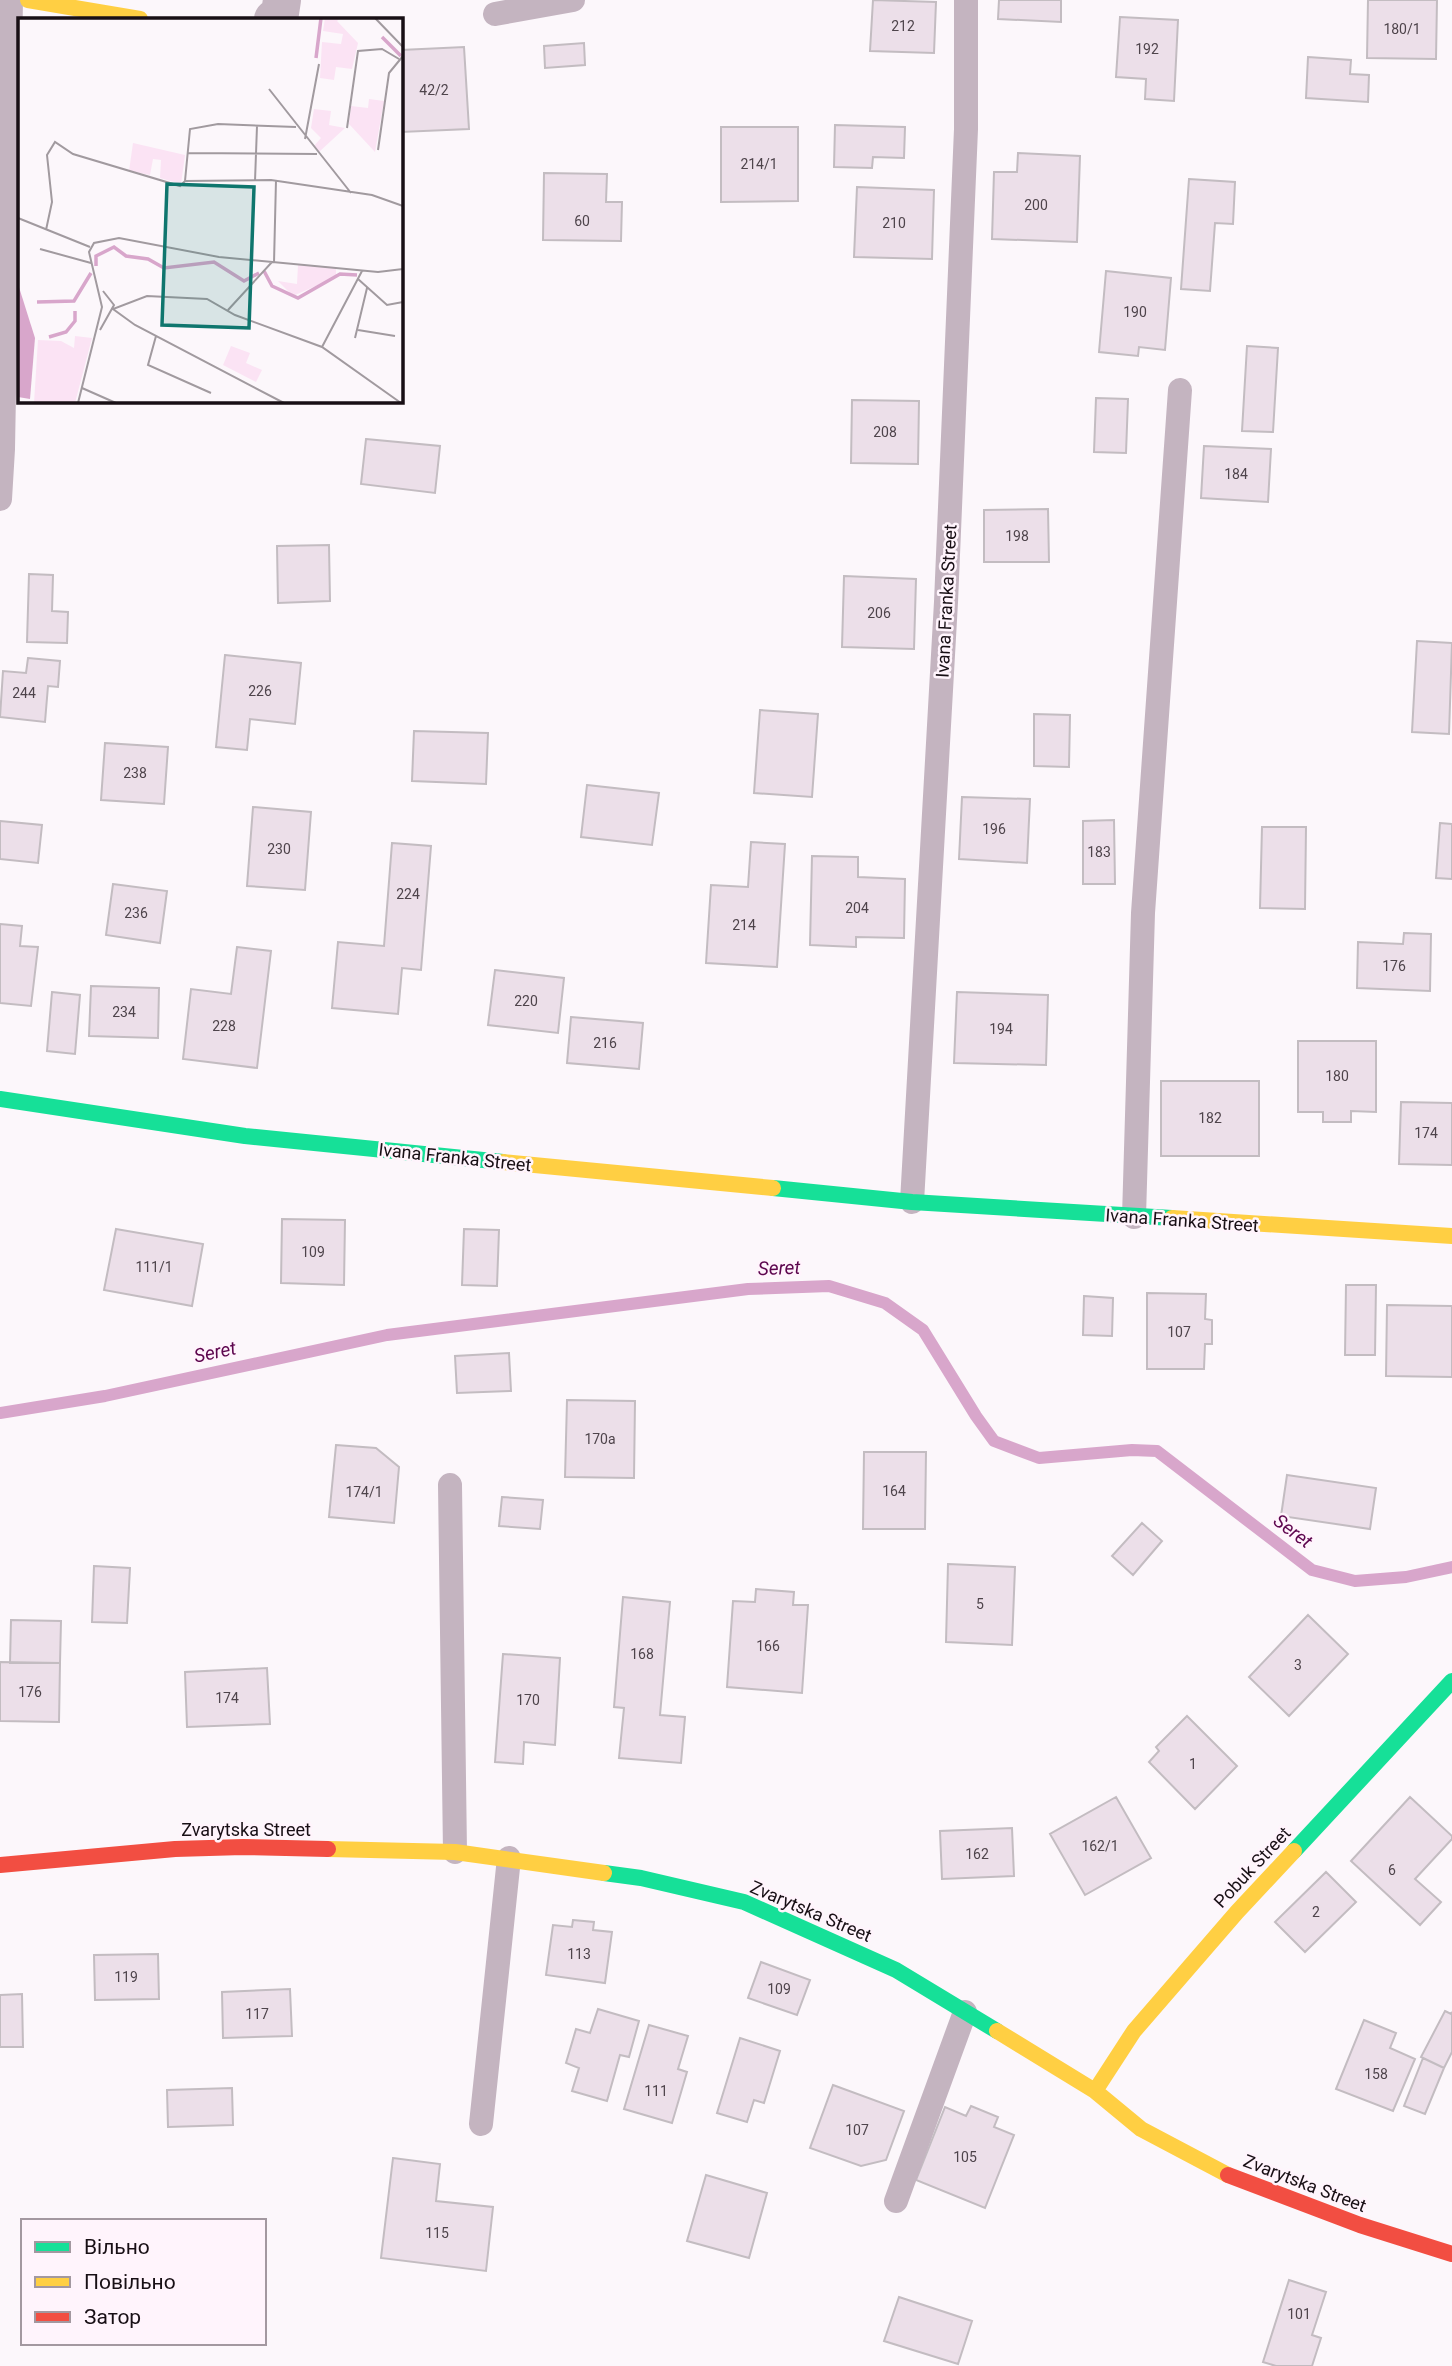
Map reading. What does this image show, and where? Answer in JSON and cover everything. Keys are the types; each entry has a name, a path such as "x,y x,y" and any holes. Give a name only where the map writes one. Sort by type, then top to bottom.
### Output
{"street":[{"path":"28,0 134,18"},
{"path":"274,18 280,13 282,0"},
{"name":"Ivana Franka Street","path":"0,1099 245,1136 912,1202 1452,1236"},
{"name":"Pobuk Street","path":"1095,2091 1134,2031 1237,1912 1452,1681"},
{"name":"Zvarytska Street","path":"0,1865 175,1849 294,1848 455,1852 641,1878 744,1902 896,1970 1095,2091 1141,2129 1218,2171 1360,2225 1452,2254"}],"lane":[{"path":"0,499 4,449 11,0"},
{"path":"495,14 573,0"},
{"name":"Ivana Franka Street","path":"912,1202 946,602 965,129 966,0"},
{"path":"1134,1217 1143,913 1180,390"},
{"path":"450,1485 455,1852"},
{"path":"481,2124 509,1858"},
{"path":"896,2200 965,2012"}],"building":[{"path":"873,0 936,2 934,53 870,51"},
{"path":"999,0 1061,0 1061,22 998,19"},
{"path":"1368,0 1437,0 1436,59 1367,58"},
{"path":"1120,17 1178,20 1174,101 1145,99 1146,79 1116,77"},
{"path":"584,43 585,65 545,68 544,46"},
{"path":"464,47 469,129 402,132 402,50"},
{"path":"1308,57 1351,60 1350,74 1369,75 1368,102 1306,98"},
{"path":"835,125 905,127 904,158 873,157 872,168 834,167"},
{"path":"721,127 798,127 798,201 721,202"},
{"path":"1018,153 1080,156 1077,242 992,239 994,172 1017,172"},
{"path":"544,173 607,174 606,202 622,202 621,241 543,240"},
{"path":"1189,179 1235,182 1233,224 1215,223 1210,291 1181,289"},
{"path":"857,187 934,190 932,259 854,257"},
{"path":"1106,271 1171,278 1165,350 1139,347 1138,356 1099,352"},
{"path":"1247,346 1278,348 1273,432 1242,431"},
{"path":"1096,398 1128,399 1126,453 1094,452"},
{"path":"852,400 919,401 918,464 851,463"},
{"path":"366,439 440,446 435,493 361,484"},
{"path":"1204,446 1271,449 1268,502 1201,498"},
{"path":"1048,509 1049,562 984,562 984,510"},
{"path":"329,545 330,601 278,603 277,546"},
{"path":"29,574 53,575 52,611 68,612 67,643 27,642"},
{"path":"844,576 916,579 914,649 842,647"},
{"path":"1417,641 1452,643 1449,734 1412,732"},
{"path":"225,655 301,663 295,724 250,719 247,750 216,747"},
{"path":"28,658 60,661 58,687 48,686 45,722 0,717 3,671 26,673"},
{"path":"760,710 818,714 812,797 754,793"},
{"path":"1034,714 1070,715 1069,767 1034,766"},
{"path":"414,731 488,733 486,784 412,781"},
{"path":"105,743 168,747 164,804 101,800"},
{"path":"587,785 659,793 652,845 581,837"},
{"path":"962,797 1030,799 1027,863 959,859"},
{"path":"253,807 311,812 305,890 247,886"},
{"path":"1114,820 1115,884 1083,884 1083,821"},
{"path":"0,821 42,825 38,863 0,859"},
{"path":"1440,823 1452,824 1452,879 1436,878"},
{"path":"1262,827 1306,827 1305,909 1260,908"},
{"path":"751,842 785,844 777,967 706,963 711,885 748,887"},
{"path":"392,843 431,846 421,970 402,968 398,1014 332,1008 338,942 384,946"},
{"path":"812,856 858,857 858,877 905,879 904,938 856,937 856,947 810,945"},
{"path":"113,884 167,891 160,943 106,935"},
{"path":"0,924 22,926 20,946 38,947 31,1006 0,1003"},
{"path":"1404,933 1431,934 1430,991 1357,988 1358,942 1403,944"},
{"path":"237,947 271,951 257,1068 183,1059 191,989 231,994"},
{"path":"495,970 564,978 558,1033 488,1025"},
{"path":"91,986 159,988 158,1038 89,1036"},
{"path":"52,992 80,995 75,1054 47,1051"},
{"path":"957,992 1048,995 1046,1065 954,1063"},
{"path":"571,1017 643,1023 639,1069 567,1063"},
{"path":"1298,1041 1376,1041 1376,1112 1351,1111 1351,1122 1323,1122 1323,1112 1298,1112"},
{"path":"1161,1081 1259,1081 1259,1156 1161,1156"},
{"path":"1401,1102 1452,1103 1452,1165 1399,1164"},
{"path":"282,1219 345,1220 344,1285 281,1283"},
{"path":"116,1229 203,1244 192,1306 104,1290"},
{"path":"464,1229 499,1230 497,1286 462,1285"},
{"path":"1346,1285 1376,1285 1375,1355 1345,1355"},
{"path":"1147,1293 1206,1294 1205,1319 1212,1320 1212,1344 1205,1344 1204,1369 1147,1369"},
{"path":"1084,1296 1113,1298 1112,1336 1083,1335"},
{"path":"1387,1305 1452,1306 1452,1377 1386,1376"},
{"path":"509,1353 511,1391 457,1393 455,1356"},
{"path":"567,1400 635,1401 634,1478 565,1477"},
{"path":"336,1445 376,1448 399,1467 394,1523 329,1517"},
{"path":"864,1452 926,1452 925,1529 863,1529"},
{"path":"1287,1475 1376,1488 1370,1529 1281,1516"},
{"path":"502,1497 543,1500 540,1529 499,1526"},
{"path":"1142,1523 1162,1541 1133,1575 1112,1556"},
{"path":"948,1564 1015,1567 1012,1645 946,1642"},
{"path":"94,1566 130,1568 127,1623 92,1622"},
{"path":"756,1589 794,1592 793,1605 808,1605 802,1693 727,1687 733,1601 755,1602"},
{"path":"623,1597 670,1602 660,1715 685,1717 681,1763 619,1758 624,1708 614,1707"},
{"path":"1308,1615 1348,1654 1289,1716 1249,1677"},
{"path":"11,1620 61,1621 60,1663 10,1663"},
{"path":"503,1654 560,1658 555,1745 524,1742 523,1764 495,1762"},
{"path":"0,1662 60,1663 59,1722 0,1721"},
{"path":"267,1668 270,1724 187,1727 185,1672"},
{"path":"1187,1716 1237,1766 1195,1809 1149,1762 1159,1751 1156,1747"},
{"path":"1116,1797 1151,1858 1085,1895 1050,1834"},
{"path":"1410,1797 1452,1836 1415,1879 1441,1902 1420,1925 1351,1861"},
{"path":"1012,1828 1014,1876 942,1879 940,1831"},
{"path":"1326,1872 1356,1902 1305,1952 1275,1922"},
{"path":"573,1920 594,1922 593,1930 612,1932 605,1983 546,1975 553,1925 572,1927"},
{"path":"158,1954 159,1999 95,2000 94,1955"},
{"path":"761,1962 810,1980 797,2015 748,1998"},
{"path":"290,1989 292,2036 223,2038 222,1992"},
{"path":"22,1994 23,2047 0,2047 0,1995"},
{"path":"598,2009 639,2021 629,2057 620,2055 607,2101 572,2091 579,2068 566,2063 576,2029 590,2033"},
{"path":"1445,2011 1451,2014 1452,2012 1452,2052 1444,2068 1421,2057"},
{"path":"1364,2020 1396,2033 1390,2048 1415,2059 1393,2111 1336,2089"},
{"path":"649,2025 688,2036 678,2069 687,2072 672,2123 624,2109"},
{"path":"740,2038 780,2051 764,2103 754,2100 747,2122 717,2113"},
{"path":"1423,2058 1444,2068 1425,2114 1404,2106"},
{"path":"833,2085 904,2111 886,2160 861,2166 810,2148"},
{"path":"232,2088 233,2125 168,2127 167,2090"},
{"path":"971,2106 998,2117 994,2127 1014,2135 985,2208 916,2180 945,2107 966,2116"},
{"path":"393,2158 440,2164 436,2201 493,2207 486,2271 381,2258"},
{"path":"706,2175 767,2193 749,2258 687,2241"},
{"path":"1289,2280 1326,2292 1312,2335 1321,2338 1312,2366 1276,2366 1263,2362"},
{"path":"899,2297 972,2321 958,2364 884,2341"}],"waterway":[{"name":"Seret","path":"0,1413 105,1396 387,1335 748,1289 829,1286 885,1303 923,1330 994,1441 1039,1458 1132,1450 1157,1451 1312,1570 1355,1581 1406,1577 1452,1567"}],"traffic: fast":[{"path":"0,1099 245,1136 503,1162"},
{"path":"773,1188 912,1202 1172,1218"},
{"path":"1294,1851 1452,1681"},
{"path":"604,1873 641,1878 744,1902 896,1970 997,2031"}],"traffic: slow":[{"path":"28,0 134,18"},
{"path":"503,1162 773,1188"},
{"path":"1172,1218 1452,1236"},
{"path":"328,1849 455,1852 604,1873"},
{"path":"1095,2091 1134,2031 1294,1851"},
{"path":"997,2031 1095,2091 1141,2129 1228,2175"}],"traffic: jam":[{"path":"0,1865 175,1849 328,1849"},
{"path":"1228,2175 1360,2225 1452,2254"}]}
